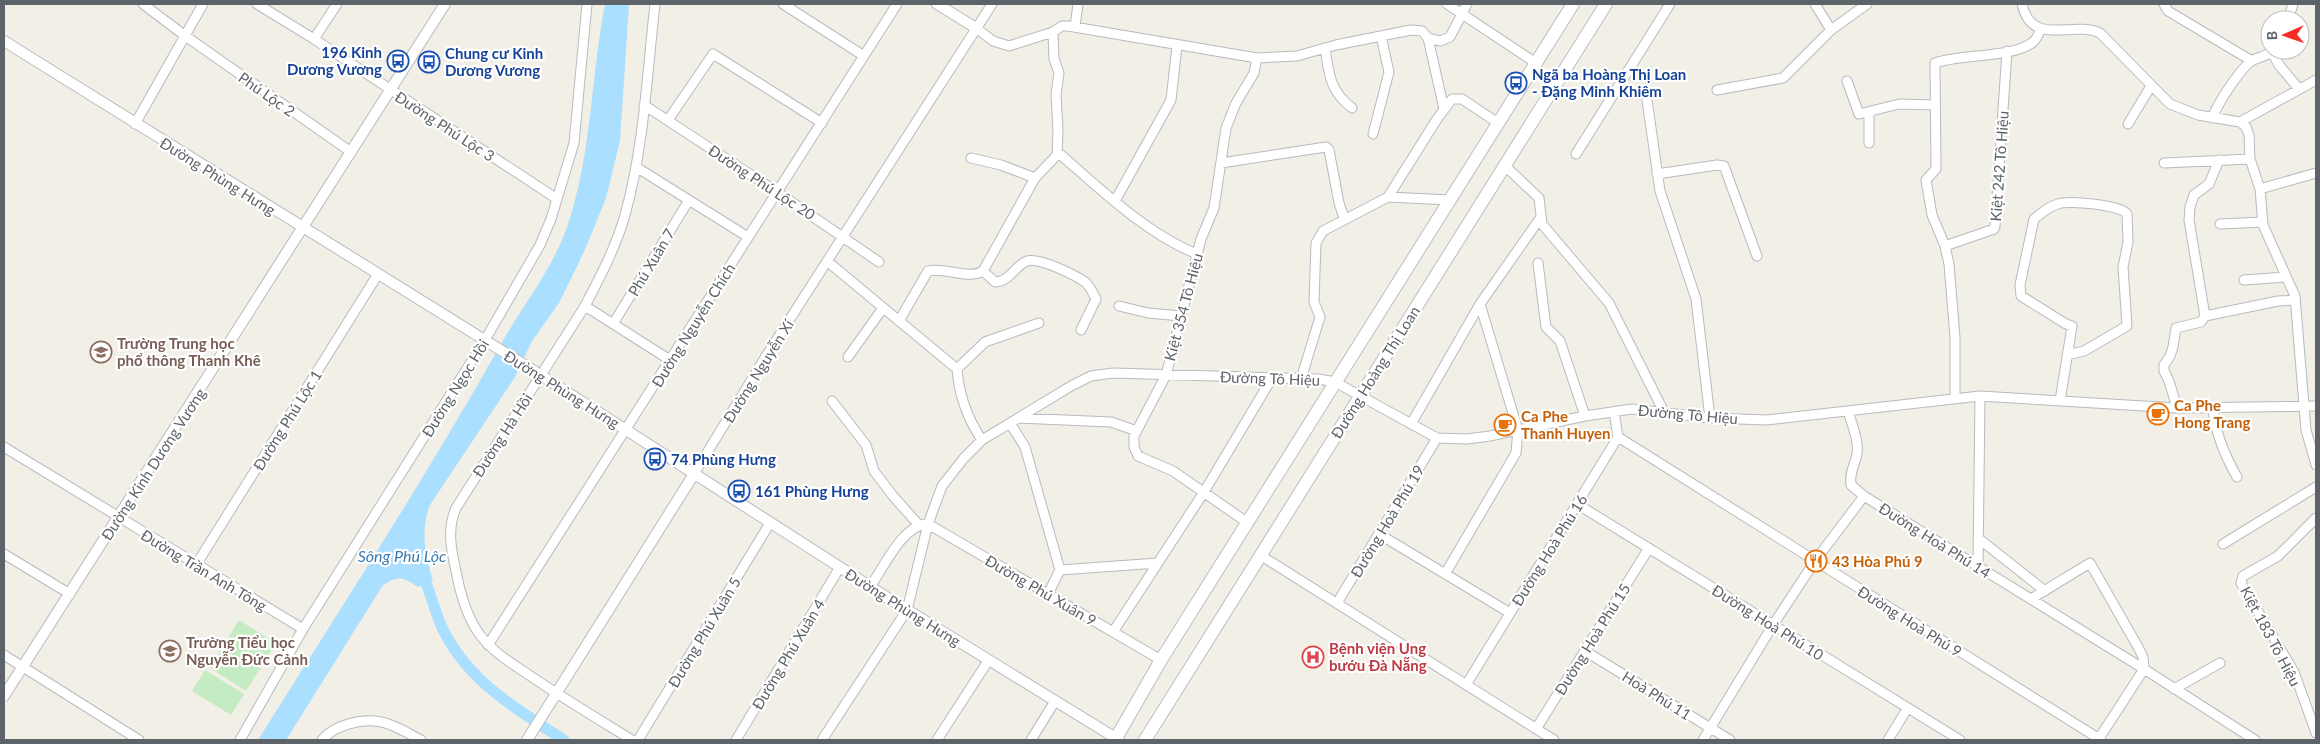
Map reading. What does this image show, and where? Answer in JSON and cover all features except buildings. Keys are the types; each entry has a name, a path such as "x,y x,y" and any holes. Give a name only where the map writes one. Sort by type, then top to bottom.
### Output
{"main road":[{"name":"Đường Hoàng Thị Loan","path":"1116,740 1161,660 1573,4"},
{"name":"Đường Hoàng Thị Loan","path":"1145,740 1606,4"}],"street":[{"name":"Phú Lộc 2","path":"143,4 351,152"},
{"path":"135,124 203,4"},
{"name":"Đường Phú Lộc 3","path":"257,4 314,39 557,199"},
{"path":"314,39 337,4"},
{"name":"Đường Kinh Dương Vương","path":"4,696 445,4"},
{"name":"Đường Ngọc Hồi","path":"240,740 303,629 485,340 540,245 557,199 574,143 587,4"},
{"name":"Đường Hà Hồi","path":"632,740 555,693 488,645 473,625 462,598 451,547 452,516 585,306 600,276 624,217 636,167 655,4"},
{"path":"783,4 864,56"},
{"name":"Đường Nguyễn Chích","path":"488,645 897,4"},
{"path":"937,4 993,41 1009,46 1053,32 1062,26 1257,58 1297,56 1325,48 1418,30 1437,42 1450,37 1467,4"},
{"name":"Đường Nguyễn Xí","path":"529,737 827,261 992,4"},
{"path":"1075,27 1078,4"},
{"path":"1447,4 1536,63"},
{"path":"1576,154 1670,4"},
{"path":"1815,4 1831,30"},
{"path":"1717,90 1782,78 1831,30 1867,4"},
{"path":"2022,4 2028,20 2040,29 2088,30 2100,33 2150,86 2163,98 2179,108 2198,116 2240,122 2246,127 2249,135 2250,159 2260,189 2263,222 2295,300 2303,407 2306,430 2316,465"},
{"path":"2164,4 2168,11 2252,61"},
{"path":"1955,398 1955,338 1949,264 1945,246 1932,216 1926,180 1936,170 1934,64 1936,62 2007,51 2032,43 2040,29"},
{"path":"899,321 928,271 938,270 976,274 983,271 1035,178 1057,155 1056,94 1059,73 1054,56 1053,32"},
{"path":"1373,134 1389,72 1381,36"},
{"path":"1428,38 1444,108"},
{"name":"Đường Phùng Hưng","path":"4,41 541,375 870,587 1116,740"},
{"path":"1115,201 1171,100 1177,46"},
{"path":"1325,48 1329,76 1335,93 1352,108"},
{"name":"Kiệt 242 Tô Hiệu","path":"1945,246 1994,229 1995,226 2007,51"},
{"path":"668,120 713,54 822,123"},
{"name":"Kiệt 354 Tô Hiệu","path":"1137,432 1166,375 1201,239 1214,208 1220,163 1231,114 1254,72 1257,58"},
{"path":"2213,118 2217,106 2252,61 2260,58"},
{"path":"2276,60 2299,89"},
{"path":"2240,122 2316,80"},
{"path":"1847,81 1859,114 1899,104 1934,105"},
{"path":"2128,124 2150,86"},
{"path":"1388,197 1444,108 1452,99 1462,99 1498,123"},
{"path":"1647,100 1657,174 1666,212 1696,299 1710,418"},
{"name":"Đường Phú Lộc 20","path":"644,105 843,236 879,262"},
{"path":"1869,113 1869,143"},
{"path":"1220,163 1326,147 1329,150 1339,203 1344,218"},
{"path":"1057,155 1061,155 1115,201 1170,241 1197,254"},
{"path":"971,158 1001,165 1035,178"},
{"path":"2164,163 2250,159"},
{"path":"2177,408 2164,371 2164,365 2170,356 2176,328 2201,322 2205,316 2189,220 2190,207 2194,195 2209,184 2219,160"},
{"path":"1504,165 1539,198 1542,224 1609,303 1664,412"},
{"path":"1657,174 1716,165 1724,166 1757,256"},
{"path":"636,167 748,237"},
{"path":"2260,189 2316,173"},
{"path":"1301,379 1320,317 1314,302 1316,244 1323,231 1344,218 1388,197 1450,200"},
{"name":"Phú Xuân 7","path":"613,324 689,200"},
{"path":"2060,401 2067,355 2072,326 2021,296 2020,293 2034,218 2060,202 2084,203 2122,209 2127,214 2128,242 2123,274 2128,326 2084,351 2067,355"},
{"path":"1410,424 1480,304 1541,216"},
{"path":"2220,224 2263,222"},
{"path":"983,271 995,282 1002,282 1022,264 1036,260 1063,270 1087,283 1096,298 1081,330"},
{"path":"827,261 957,369 958,390 969,421 982,440"},
{"path":"1538,263 1546,327 1560,341 1585,416"},
{"name":"Đường Phú Lộc 1","path":"196,565 378,274"},
{"path":"2244,280 2286,277"},
{"path":"2205,316 2278,301 2295,300"},
{"path":"1445,574 1516,453 1518,430 1480,304"},
{"path":"585,306 670,360"},
{"path":"1119,306 1148,313 1181,316"},
{"path":"848,357 883,308"},
{"path":"957,369 985,342 1039,323"},
{"name":"Đường Tô Hiệu","path":"822,740 907,610 928,524 942,486 964,458 982,440 1071,386 1091,376 1113,373 1301,379 1336,382 1436,438 1467,439 1585,416 1632,409 1710,418 1766,420 1980,396 2177,408 2316,406"},
{"path":"1113,632 1204,492 1272,378"},
{"path":"1978,566 1980,396"},
{"path":"832,401 866,445 874,471 892,496 918,524"},
{"path":"2213,408 2225,454 2237,477"},
{"path":"1848,411 1857,443 1856,460 1851,468 1851,485 1864,496"},
{"path":"1614,412 1618,437"},
{"path":"1048,594 1060,570 1025,447 1014,420 1112,422 1137,432 1134,447 1138,456 1174,471 1248,523"},
{"name":"Đường Hoà Phú 16","path":"1466,685 1618,437"},
{"name":"Đường Hoà Phú 9","path":"1618,437 2099,740"},
{"name":"Đường Hoà Phú 19","path":"1337,603 1436,438"},
{"name":"Đường Trần Anh Tông","path":"4,447 303,629"},
{"path":"2223,544 2316,487"},
{"name":"Đường Hoà Phú 14","path":"1703,740 1773,625 1815,561 1864,496 2144,669 2254,740"},
{"name":"Đường Hoà Phú 10","path":"1577,504 1960,740"},
{"name":"Kiệt 183 Tô Hiệu","path":"2316,518 2278,556 2242,576 2241,583 2294,672 2316,733"},
{"name":"Đường Phú Xuân 5","path":"638,740 770,523"},
{"path":"870,587 905,534 918,524 928,524"},
{"name":"Đường Phú Xuân 9","path":"928,524 1161,660"},
{"path":"1379,534 1510,614"},
{"path":"1978,538 2045,591"},
{"name":"Đường Hoà Phú 15","path":"1536,729 1649,548"},
{"path":"4,554 70,594"},
{"path":"1260,555 1554,740"},
{"path":"1060,570 1158,563"},
{"path":"2031,599 2090,563 2138,646 2144,669 2099,740"},
{"name":"Đường Phú Xuân 4","path":"736,740 840,567"},
{"name":"Hoà Phú 11","path":"1585,651 1730,740"},
{"path":"4,655 139,740"},
{"path":"937,740 988,661"},
{"path":"2174,689 2220,663"},
{"path":"1030,740 1055,701"},
{"path":"1888,740 1907,709"},
{"path":"322,740 341,727 362,721 382,722 421,740"}],"green space":[{"path":"239,620 276,643 246,691 210,668"},
{"path":"205,670 244,694 231,715 192,691"}],"water":[{"name":"Sông Phú Lộc","path":"605,4 629,4 620,141 606,198 584,252 559,303 532,341 515,377 430,505 424,533 433,580 418,587 401,578 383,585 286,740 258,740 412,494 556,253 563,238 577,194 587,140"}],"waterway":[{"path":"426,583 440,623 450,643 463,661 493,691 528,717 564,740"}],"place":[{"name":"196 Kinh Dương Vương","path":"398,61"},
{"name":"Chung cư Kinh Dương Vương","path":"429,62"},
{"name":"Ngã ba Hoàng Thị Loan - Đặng Minh Khiêm","path":"1516,83"},
{"name":"Trường Trung học phổ thông Thanh Khê","path":"101,352"},
{"name":"Ca Phe Hong Trang","path":"2158,414"},
{"name":"Ca Phe Thanh Huyen","path":"1505,425"},
{"name":"74 Phùng Hưng","path":"655,459"},
{"name":"161 Phùng Hưng","path":"739,491"},
{"name":"43 Hòa Phú 9","path":"1816,561"},
{"name":"Trường Tiểu học Nguyễn Đức Cảnh","path":"170,651"},
{"name":"Bệnh viện Ung bướu Đà Nẵng","path":"1313,657"}]}
